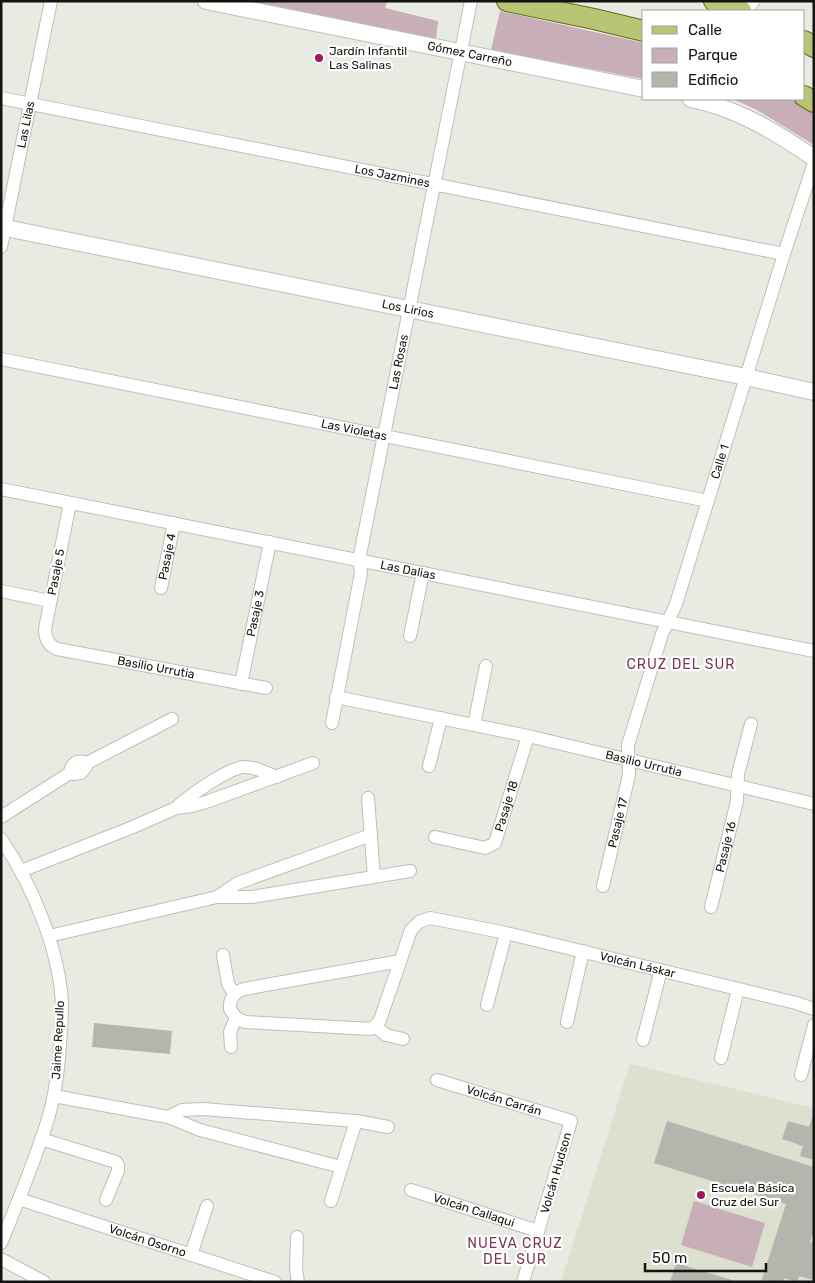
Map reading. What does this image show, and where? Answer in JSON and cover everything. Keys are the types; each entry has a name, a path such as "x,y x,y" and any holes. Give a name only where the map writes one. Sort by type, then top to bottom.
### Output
{"main road":[{"path":"507,1 642,31"},
{"path":"714,1 738,10"}],"street":[{"name":"Las Lilas","path":"1,247 3,228 51,1"},
{"name":"Gómez Carreño","path":"206,1 642,89"},
{"name":"Las Rosas","path":"332,722 361,573 359,560 471,1"},
{"name":"Los Jazmines","path":"1,98 784,254"},
{"path":"695,100 716,105 752,119 814,158"},
{"name":"Calle 1","path":"628,758 628,745 662,634 676,604 814,163"},
{"name":"Los Lirios","path":"3,228 814,392"},
{"name":"Las Violetas","path":"1,359 708,501"},
{"name":"Las Dalias","path":"1,488 814,651"},
{"name":"Pasaje 5","path":"48,641 45,629 70,502"},
{"name":"Pasaje 4","path":"161,588 174,523"},
{"name":"Pasaje 3","path":"241,684 270,542"},
{"path":"410,636 423,573"},
{"path":"1,591 50,601"},
{"name":"Basilio Urrutia","path":"48,641 57,649 266,688"},
{"path":"474,725 486,666"},
{"name":"Basilio Urrutia","path":"336,697 628,758 814,804"},
{"path":"430,766 440,718"},
{"path":"1,817 70,773 70,769 75,762 84,761 87,763 172,719"},
{"name":"Pasaje 16","path":"711,907 737,801 738,774 751,724"},
{"name":"Pasaje 18","path":"435,837 485,848 495,843 528,736"},
{"name":"Pasaje 17","path":"603,886 629,775 628,758"},
{"path":"21,871 176,808 201,804 313,763"},
{"path":"176,808 195,791 238,768 250,767 277,777"},
{"path":"368,798 374,877"},
{"path":"217,897 238,883 371,835"},
{"name":"Jaime Repullo","path":"1,839 21,871 49,936 58,971 62,1005 54,1096 41,1140 1,1243"},
{"path":"49,936 217,897 252,897 410,871"},
{"name":"Volcán Láskar","path":"376,1026 382,1017 411,930 419,922 430,918 583,951 814,1009"},
{"path":"487,1005 506,933"},
{"path":"567,1022 583,951"},
{"path":"223,955 228,984 234,994"},
{"path":"400,961 244,989 234,994 229,1006 231,1013 236,1018 245,1022 357,1029 376,1026 386,1035 403,1039"},
{"path":"643,1040 661,970"},
{"path":"721,1058 738,989"},
{"path":"231,1047 230,1032 236,1018"},
{"path":"801,1075 814,1025"},
{"name":"Volcán Carrán","path":"437,1080 571,1121"},
{"path":"54,1096 168,1117 200,1130 341,1167"},
{"path":"168,1117 182,1110 192,1108 356,1121 388,1127"},
{"path":"331,1201 356,1121"},
{"name":"Volcán Hudson","path":"523,1282 571,1121"},
{"path":"41,1140 116,1162 118,1171 106,1200"},
{"name":"Volcán Callaqui","path":"411,1190 538,1230"},
{"name":"Volcán Osorno","path":"19,1200 275,1282"},
{"path":"191,1256 207,1206"},
{"path":"297,1236 296,1269 298,1282"},
{"path":"1,1260 44,1282"}],"shaded area":[{"name":"Escuela Básica Cruz del Sur","path":"630,1064 814,1108 814,1282 561,1282"}],"green space":[{"path":"248,1 387,1 385,8 438,21 436,39"},
{"path":"500,11 642,43 642,79 491,50"},
{"path":"735,100 792,100 814,113 814,145 757,110"},
{"path":"694,1201 765,1223 752,1267 681,1245"}],"building":[{"path":"94,1023 172,1031 170,1054 92,1047"},
{"path":"812,1118 814,1119 814,1160 800,1156 803,1146 782,1139 788,1121 809,1127"},
{"path":"667,1121 814,1167 814,1230 810,1242 814,1244 813,1280 799,1276 797,1282 784,1278 783,1282 761,1282 786,1204 654,1163"},
{"path":"676,1263 735,1281 735,1282 670,1282"}],"place":[{"name":"Jardín Infantil Las Salinas","path":"319,58"},
{"name":"Escuela Básica Cruz del Sur","path":"701,1195"}],"district":[{"name":"CRUZ DEL SUR","path":"681,664"},
{"name":"NUEVA CRUZ DEL SUR","path":"515,1252"}]}
